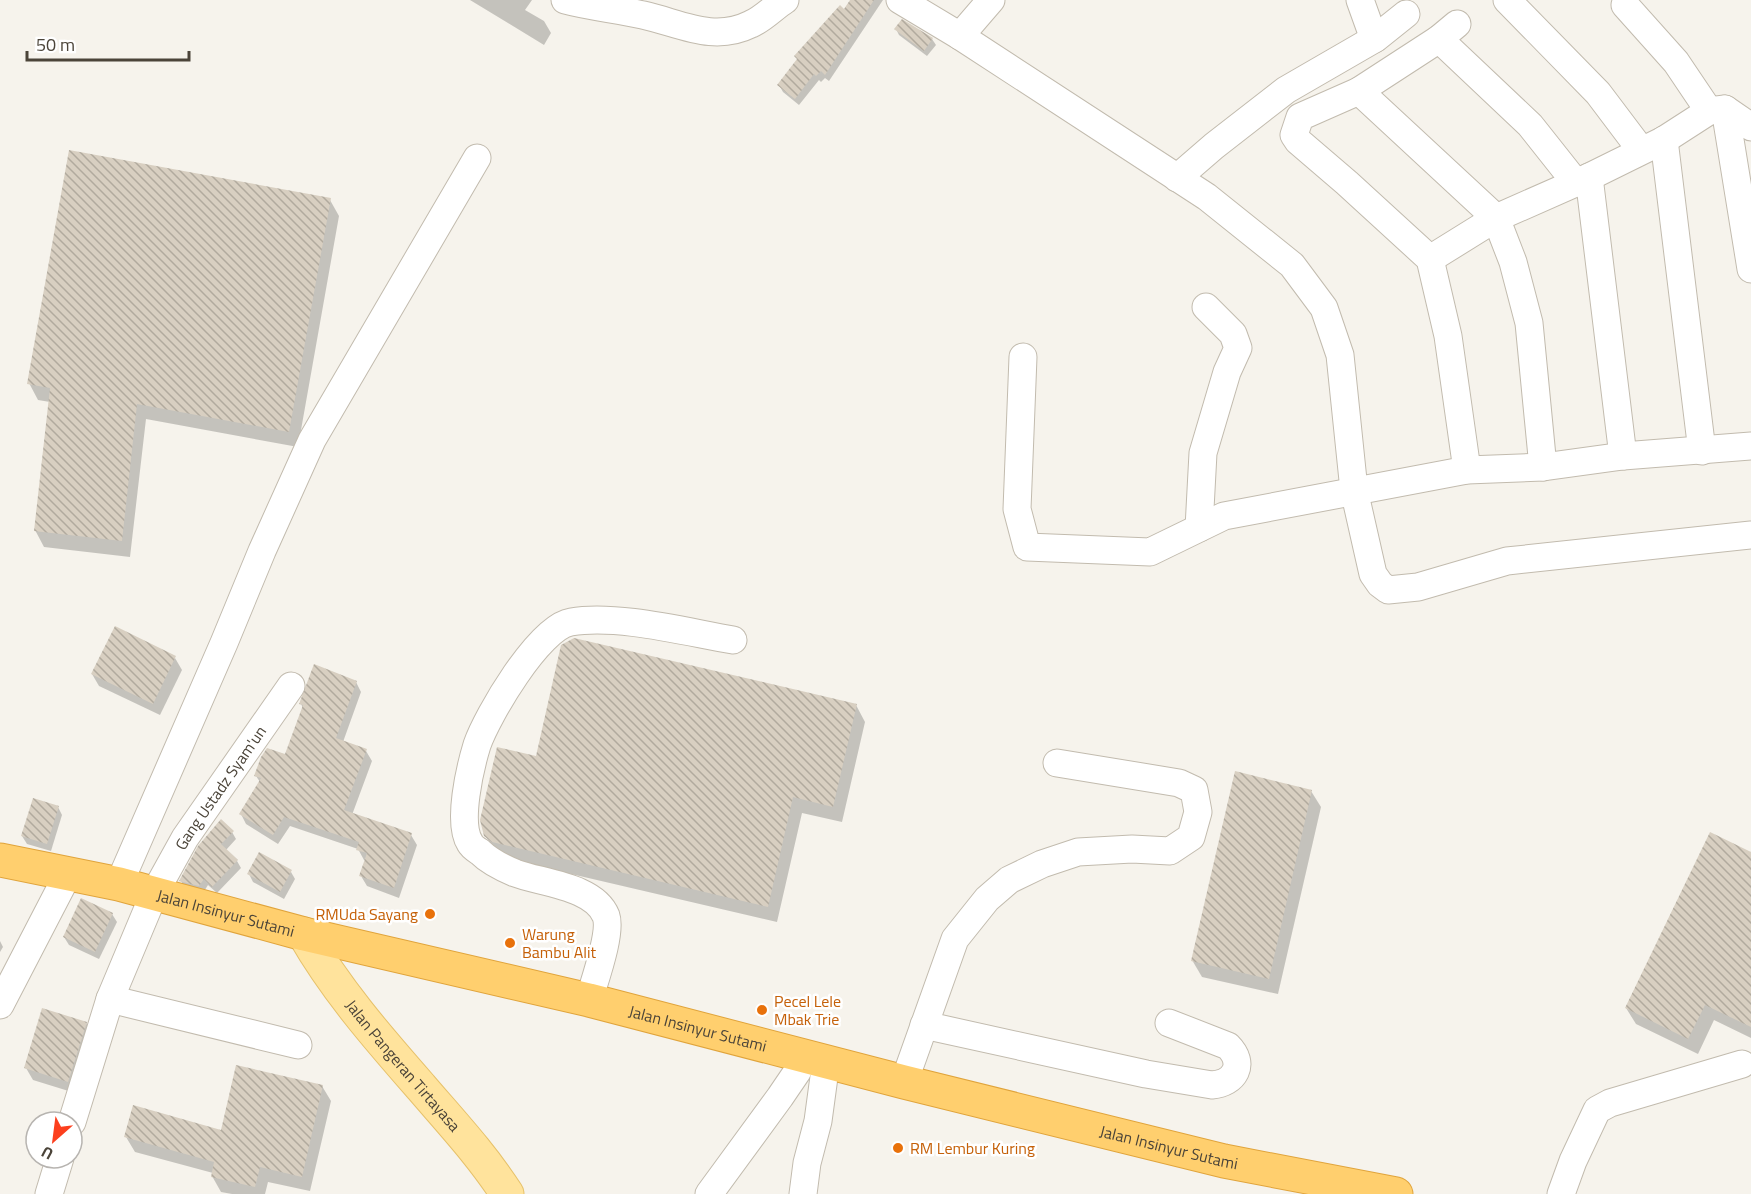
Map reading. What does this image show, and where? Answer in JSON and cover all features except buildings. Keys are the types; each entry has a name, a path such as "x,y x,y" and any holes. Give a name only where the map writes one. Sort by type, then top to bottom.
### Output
{"highway":[{"name":"Jalan Insinyur Sutami","path":"0,860 118,884 304,934 588,1000 904,1082 1224,1161 1396,1194"}],"main road":[{"name":"Jalan Pangeran Tirtayasa","path":"304,934 342,994 456,1126 507,1194"}],"street":[{"path":"565,0 586,6 643,15 705,33 727,32 752,24 785,0"},
{"path":"900,0 960,36 1207,197 1292,265 1324,308 1340,355 1354,490 1373,574 1388,590 1418,587 1507,561 1751,535"},
{"path":"960,36 990,0"},
{"path":"1360,0 1374,39"},
{"path":"1507,0 1652,145 1702,452"},
{"path":"1625,5 1717,110 1751,127"},
{"path":"1177,178 1286,90 1374,39 1406,14"},
{"path":"1467,470 1448,336 1430,260 1294,135 1300,117 1359,90 1448,31 1530,125 1583,180 1623,456"},
{"path":"1359,90 1496,218 1513,262 1529,324 1543,467"},
{"path":"1430,260 1496,218 1583,180 1717,110"},
{"path":"1717,110 1751,269"},
{"path":"118,884 312,440 477,158"},
{"path":"1199,528 1203,453 1227,372 1238,348 1233,334 1206,307"},
{"path":"1023,357 1017,509 1027,547 1150,552 1224,516 1467,470 1543,467 1623,456 1702,452 1751,446"},
{"path":"588,1000 606,939 607,917 597,902 575,890 514,873 486,858 470,843 464,823 466,791 477,745 520,666 548,636 568,622 612,620 733,640"},
{"name":"Gang Ustadz Syam'un","path":"76,1110 110,999 153,894 185,838 291,686"},
{"path":"904,1082 955,939 987,899 1009,880 1042,864 1078,852 1132,849 1170,851 1191,837 1198,812 1194,790 1179,783 1057,763"},
{"path":"0,1005 68,874"},
{"path":"110,999 298,1046"},
{"path":"924,1025 1146,1074 1212,1085 1223,1084 1231,1079 1236,1071 1237,1062 1235,1053 1228,1046 1169,1023"},
{"path":"709,1194 797,1072 815,1059"},
{"path":"804,1194 807,1163 818,1121 815,1059"},
{"path":"1561,1194 1573,1161 1597,1110 1610,1103 1742,1064"},
{"path":"49,1194 56,1170"}],"place":[{"name":"RMUda Sayang","path":"430,914"},
{"name":"Warung Bambu Alit","path":"510,943"},
{"name":"Pecel Lele Mbak Trie","path":"762,1010"},
{"name":"RM Lembur Kuring","path":"898,1148"}]}
